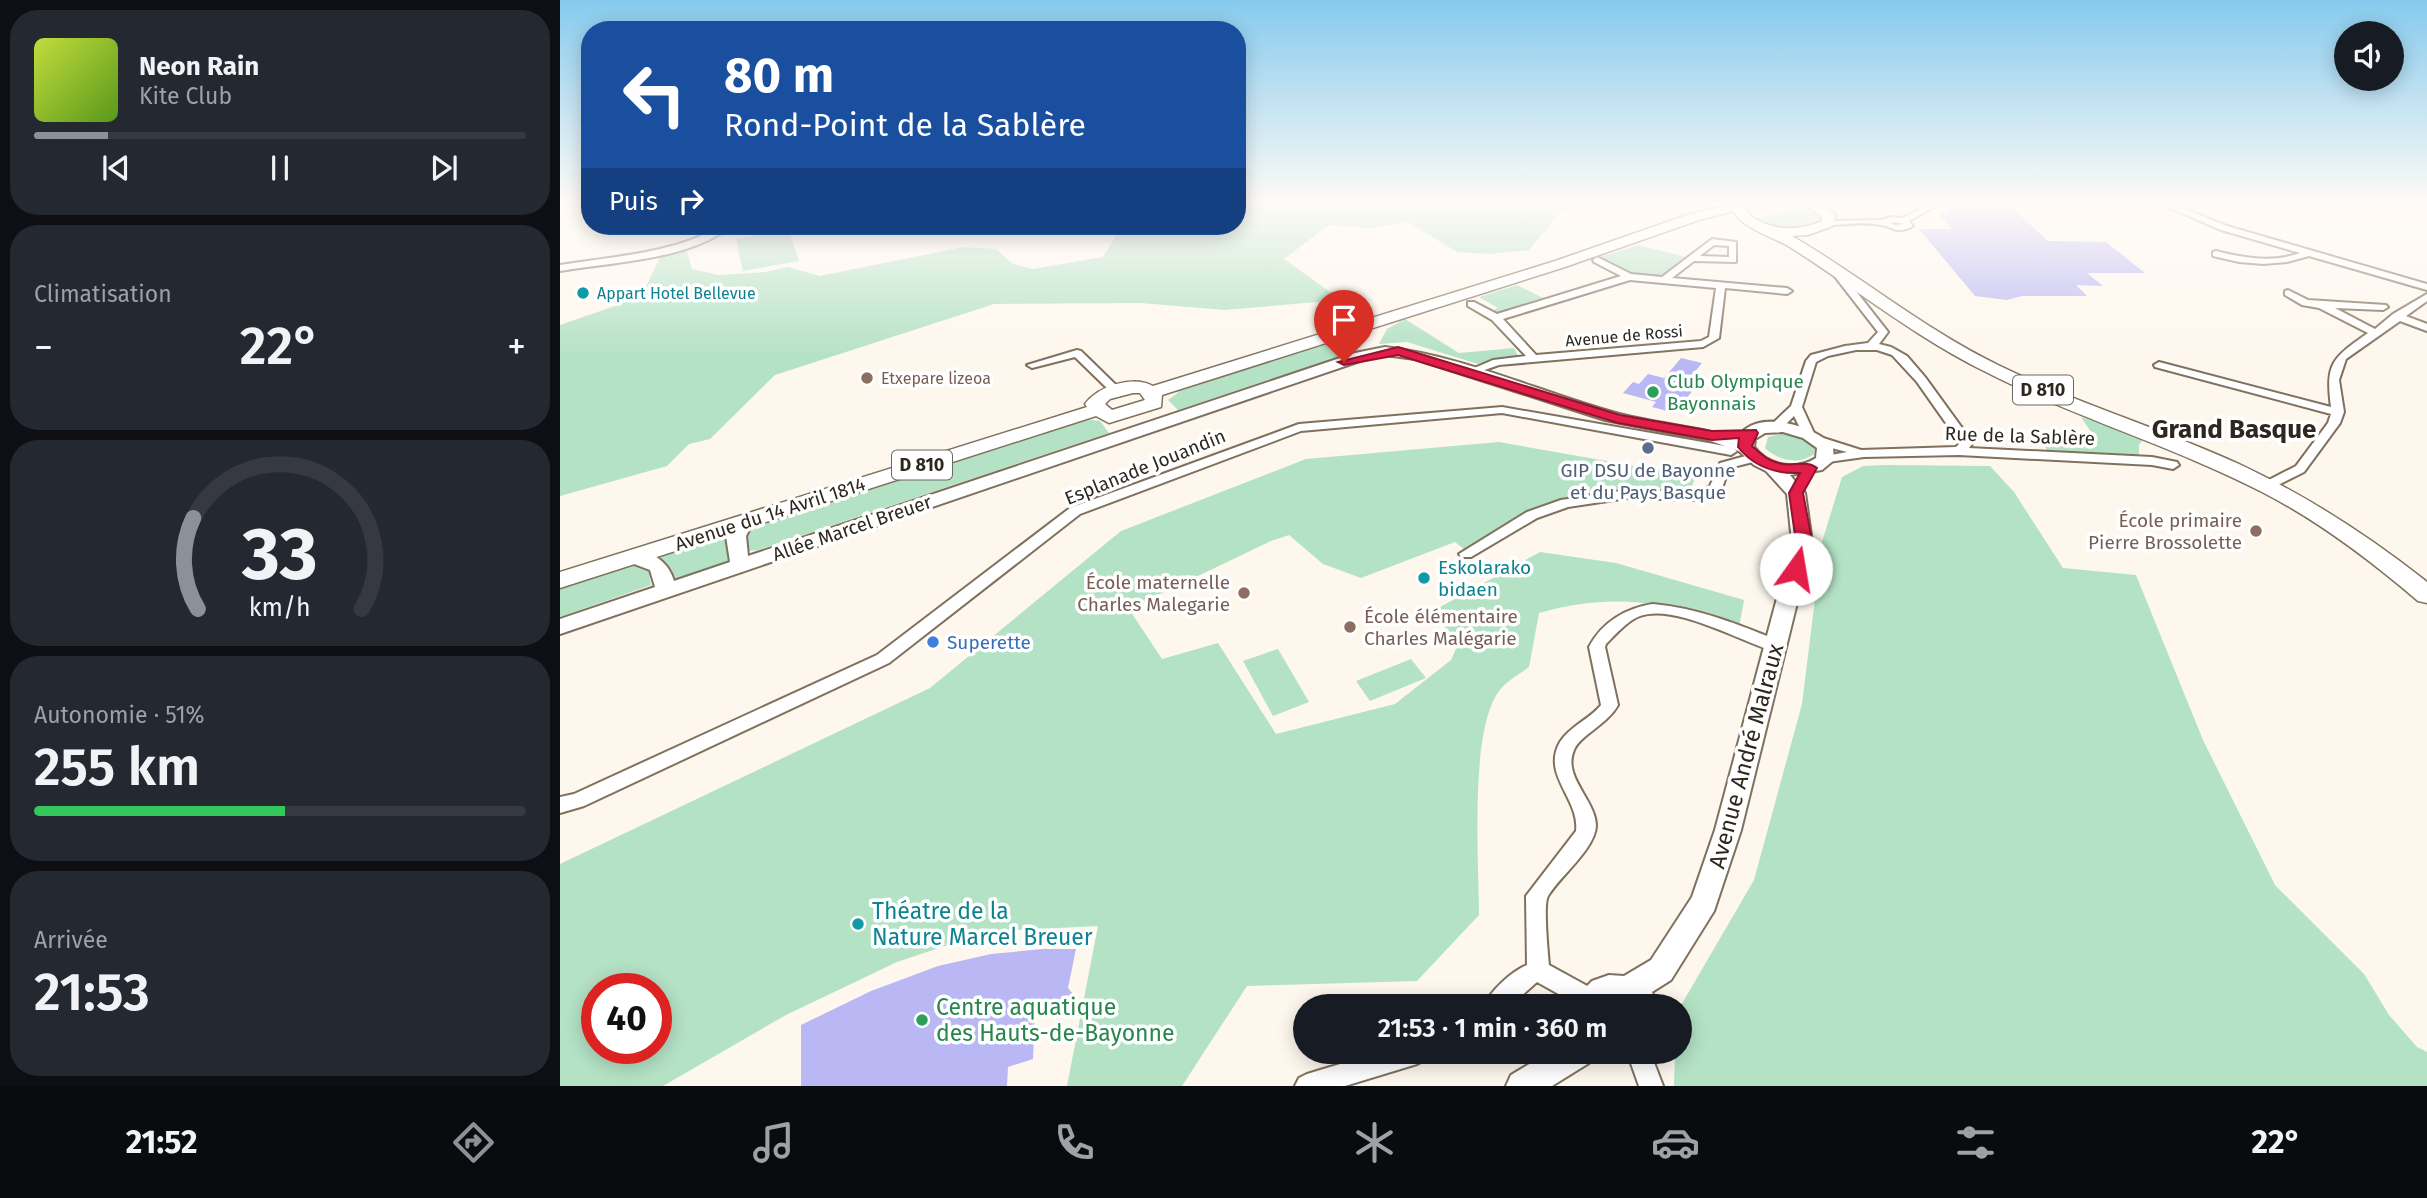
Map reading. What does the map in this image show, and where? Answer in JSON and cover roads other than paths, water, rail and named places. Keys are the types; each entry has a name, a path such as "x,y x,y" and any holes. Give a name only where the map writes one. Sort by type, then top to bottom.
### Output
{"main road":[{"name":"Avenue du 14 Avril 1814","path":"560,580 1152,398 1585,256"},
{"name":"D 810","path":"1815,256 1901,318 1957,351 2269,486 2346,532 2427,595"},
{"path":"1822,256 1827,263"},
{"name":"Avenue du 14 Avril 1814","path":"1104,413 1094,401 1116,391 1132,387 1145,388 1152,398"}],"street":[{"path":"560,268 629,256"},
{"path":"2221,256 2232,259 2292,261 2303,256"},
{"path":"2317,256 2427,288"},
{"path":"1664,280 1693,258"},
{"path":"1597,260 1629,277"},
{"path":"1827,263 1883,332 1871,347"},
{"path":"1496,318 1629,277 1787,291"},
{"name":"Avenue de Rossi","path":"1470,372 1497,362 1686,347 1714,338 1721,285"},
{"path":"2288,293 2305,303 2383,307"},
{"path":"2269,486 2300,469 2334,423 2338,412 2333,380 2341,357 2372,332 2427,297"},
{"path":"1471,304 1496,318 1535,359"},
{"path":"2320,305 2372,332"},
{"path":"2397,316 2427,328"},
{"path":"1466,554 1532,515 1566,503 1628,494 1703,495 1716,488 1724,466 1745,447 1776,427 1796,407 1811,361 1815,357 1871,347 1887,349 1902,357 1964,439 1966,444 1959,451"},
{"name":"Allée Marcel Breuer","path":"560,627 1360,356 1385,351 1412,354 1618,419 1712,436 1745,447 1772,467"},
{"path":"1032,365 1077,353 1116,391"},
{"path":"2159,365 2338,412"},
{"path":"1152,398 1175,419"},
{"path":"1772,467 1796,493 1827,454 1796,407"},
{"name":"Esplanade Jouandin","path":"560,805 577,801 883,659 1075,511 1300,428 1502,410 1745,447"},
{"path":"1104,413 1123,436"},
{"path":"1776,427 1814,437"},
{"name":"Rue de la Sablère","path":"1814,437 1864,453"},
{"name":"Rue de la Sablère","path":"1817,464 1864,453 1959,451 2152,461 2173,466"},
{"path":"1772,467 1817,464"},
{"name":"Avenue André Malraux","path":"1644,994 1674,953 1712,883 1802,542 1796,493"},
{"path":"740,566 736,536 744,522"},
{"path":"633,557 654,560 659,565 666,591"},
{"path":"1538,971 1536,896 1585,834 1588,825 1586,814 1565,775 1562,760 1565,748 1573,738 1610,705 1597,647 1600,640 1640,611 1657,609 1714,624 1776,646"},
{"path":"1538,971 1575,994"},
{"path":"1507,994 1526,976 1538,971"},
{"path":"1307,1086 1378,1064"},
{"path":"1522,1086 1558,1064"},
{"path":"1643,1064 1651,1086"}],"place":[{"name":"Appart Hotel Bellevue","path":"583,293"},
{"name":"Etxepare lizeoa","path":"867,378"},
{"name":"Club Olympique Bayonnais","path":"1653,392"},
{"name":"GIP DSU de Bayonne et du Pays Basque","path":"1648,448"},
{"name":"École primaire Pierre Brossolette","path":"2256,531"},
{"name":"Eskolarako bidaen","path":"1424,578"},
{"name":"École maternelle Charles Malegarie","path":"1244,593"},
{"name":"École élémentaire Charles Malégarie","path":"1350,627"},
{"name":"Superette","path":"933,642"},
{"name":"Théatre de la Nature Marcel Breuer","path":"858,924"},
{"name":"Centre aquatique des Hauts-de-Bayonne","path":"922,1020"}],"district":[{"name":"Grand Basque","path":"2234,429"}]}
